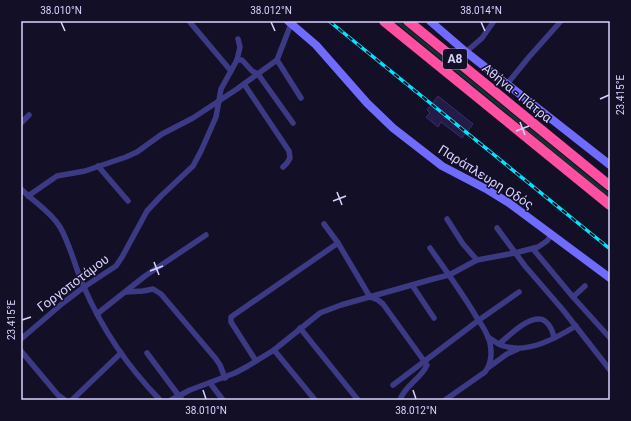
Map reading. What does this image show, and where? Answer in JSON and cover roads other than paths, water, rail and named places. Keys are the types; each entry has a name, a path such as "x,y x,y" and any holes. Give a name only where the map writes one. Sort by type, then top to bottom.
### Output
{"highway":[{"name":"Α8","path":"384,21 591,190 607,207"},
{"name":"Αθήνα - Πάτρα","path":"408,21 608,183"}],"main road":[{"path":"430,21 466,52 610,165"},
{"name":"Παράπλευρη Οδός","path":"290,22 316,45 367,103 393,128 442,166 504,200 610,278"}],"street":[{"path":"189,21 231,71"},
{"path":"466,52 482,38 494,21"},
{"path":"507,84 561,21"},
{"path":"28,196 57,176 98,166 137,152 162,134 193,118 219,101 277,60 290,22"},
{"path":"238,39 240,47 237,60 242,60 252,71 258,74 292,123"},
{"name":"Γοργοποτάμου","path":"21,338 63,303 118,262 147,211 193,166 216,117 221,89 237,60"},
{"path":"277,60 301,98"},
{"path":"244,84 289,151 290,158 287,163 282,166"},
{"path":"21,123 29,115"},
{"path":"98,166 128,201"},
{"path":"21,189 50,215 60,227 73,256 84,287 97,314 136,374 160,400"},
{"path":"447,219 463,244 477,260"},
{"path":"324,224 338,243 370,297 383,304 427,365 426,368 410,384 400,400"},
{"path":"497,228 610,370"},
{"path":"171,400 180,398 210,383 225,378 256,361 274,350 314,316 330,308 449,275 477,260 533,249 544,244 552,234"},
{"path":"97,314 152,270 206,235"},
{"path":"256,361 231,322 231,317 338,243"},
{"path":"430,248 479,320 488,336 491,358 489,367"},
{"path":"533,249 610,338"},
{"path":"412,285 434,318"},
{"path":"573,297 585,286"},
{"path":"126,292 153,289 161,294 216,359 225,378"},
{"path":"393,385 479,320 519,292"},
{"path":"499,344 520,327 538,319 542,319 552,327 554,338"},
{"path":"444,400 485,372 489,367 507,354 522,348 540,344 576,326"},
{"path":"300,328 358,400"},
{"path":"488,336 499,344 510,348 522,348"},
{"path":"274,350 316,400"},
{"path":"21,352 58,395 65,400"},
{"path":"72,400 121,353"},
{"path":"147,353 180,398"},
{"path":"210,383 223,400"}],"railway":[{"path":"329,21 610,249"}]}
